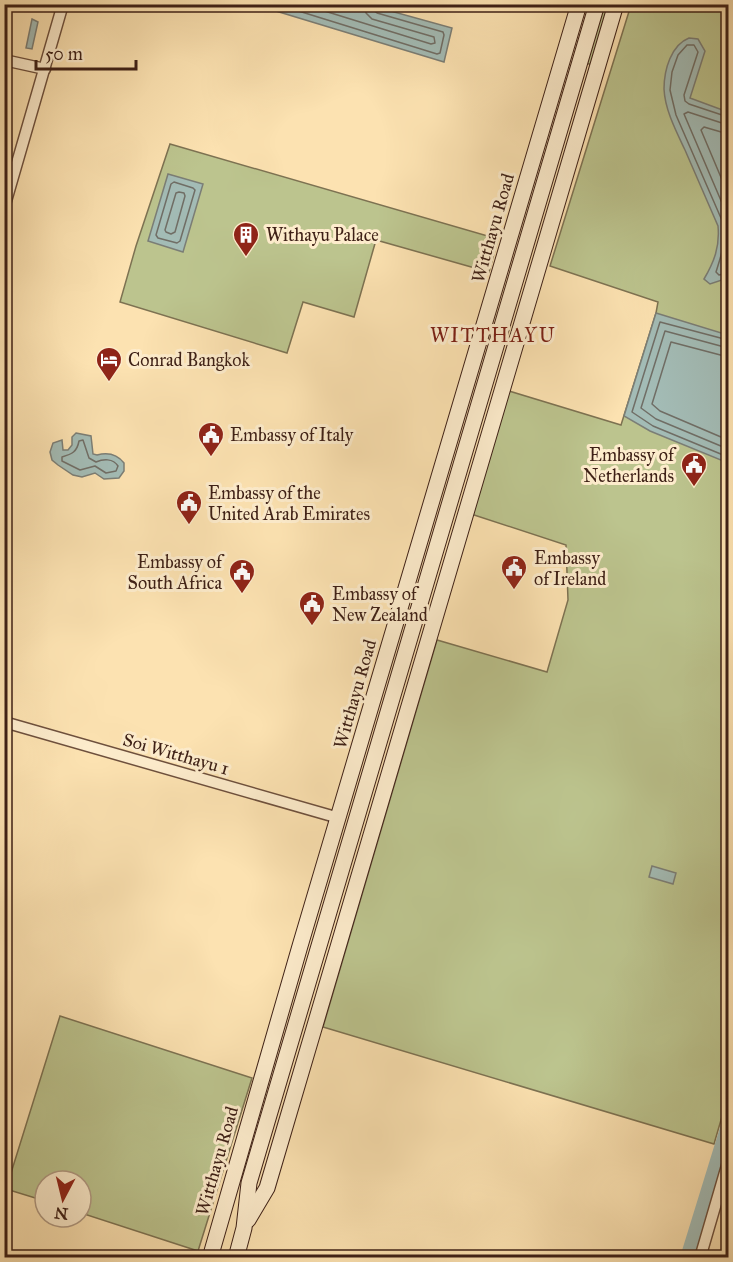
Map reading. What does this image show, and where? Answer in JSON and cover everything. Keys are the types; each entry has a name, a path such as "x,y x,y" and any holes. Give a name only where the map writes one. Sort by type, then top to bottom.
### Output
{"main road":[{"name":"Witthayu Road","path":"210,1257 579,4"},
{"name":"Witthayu Road","path":"236,1257 244,1228 249,1183 597,4"},
{"name":"Witthayu Road","path":"244,1228 267,1188 616,4"},
{"path":"562,61 596,70"},
{"path":"508,243 533,220"},
{"path":"448,448 465,452"}],"street":[{"path":"4,208 63,4"},
{"path":"4,60 45,69"},
{"name":"Soi Witthayu 1","path":"4,722 339,818"},
{"path":"700,1257 729,1162"}],"green space":[{"path":"603,5 611,5 591,65 587,63"},
{"path":"631,5 728,5 728,1096 714,1144 323,1027 437,640 547,672 568,600 566,545 471,514 509,391 621,425 656,313 658,302 550,266"},
{"path":"170,144 498,239 489,272 376,240 354,317 303,302 287,353 120,302"},
{"path":"60,1016 252,1078 198,1251 93,1217 93,1169 33,1169 33,1197 6,1189"}],"water":[{"path":"256,5 369,5 452,28 444,62"},
{"path":"32,19 38,22 32,49 26,48"},
{"path":"689,38 698,39 705,51 690,98 728,112 728,278 710,284 704,279 715,254 718,226 666,105 664,89 665,74 673,52"},
{"path":"168,174 203,184 183,252 148,241"},
{"path":"656,313 728,335 728,463 650,431 624,416"},
{"path":"76,433 91,436 93,454 112,454 124,463 124,471 119,478 104,479 95,473 82,477 73,475 52,460 50,452 53,443 62,440 63,450 68,450 72,445 72,437"},
{"path":"652,866 676,873 673,884 649,877"}],"waterway":[{"path":"687,1258 728,1125"}],"place":[{"name":"Withayu Palace","path":"246,258"},
{"name":"Conrad Bangkok","path":"109,383"},
{"name":"Embassy of Italy","path":"211,458"},
{"name":"Embassy of Netherlands","path":"694,488"},
{"name":"Embassy of the United Arab Emirates","path":"189,526"},
{"name":"Embassy of Ireland","path":"514,591"},
{"name":"Embassy of South Africa","path":"242,595"},
{"name":"Embassy of New Zealand","path":"312,627"}],"district":[{"name":"WITTHAYU","path":"493,335"}]}
